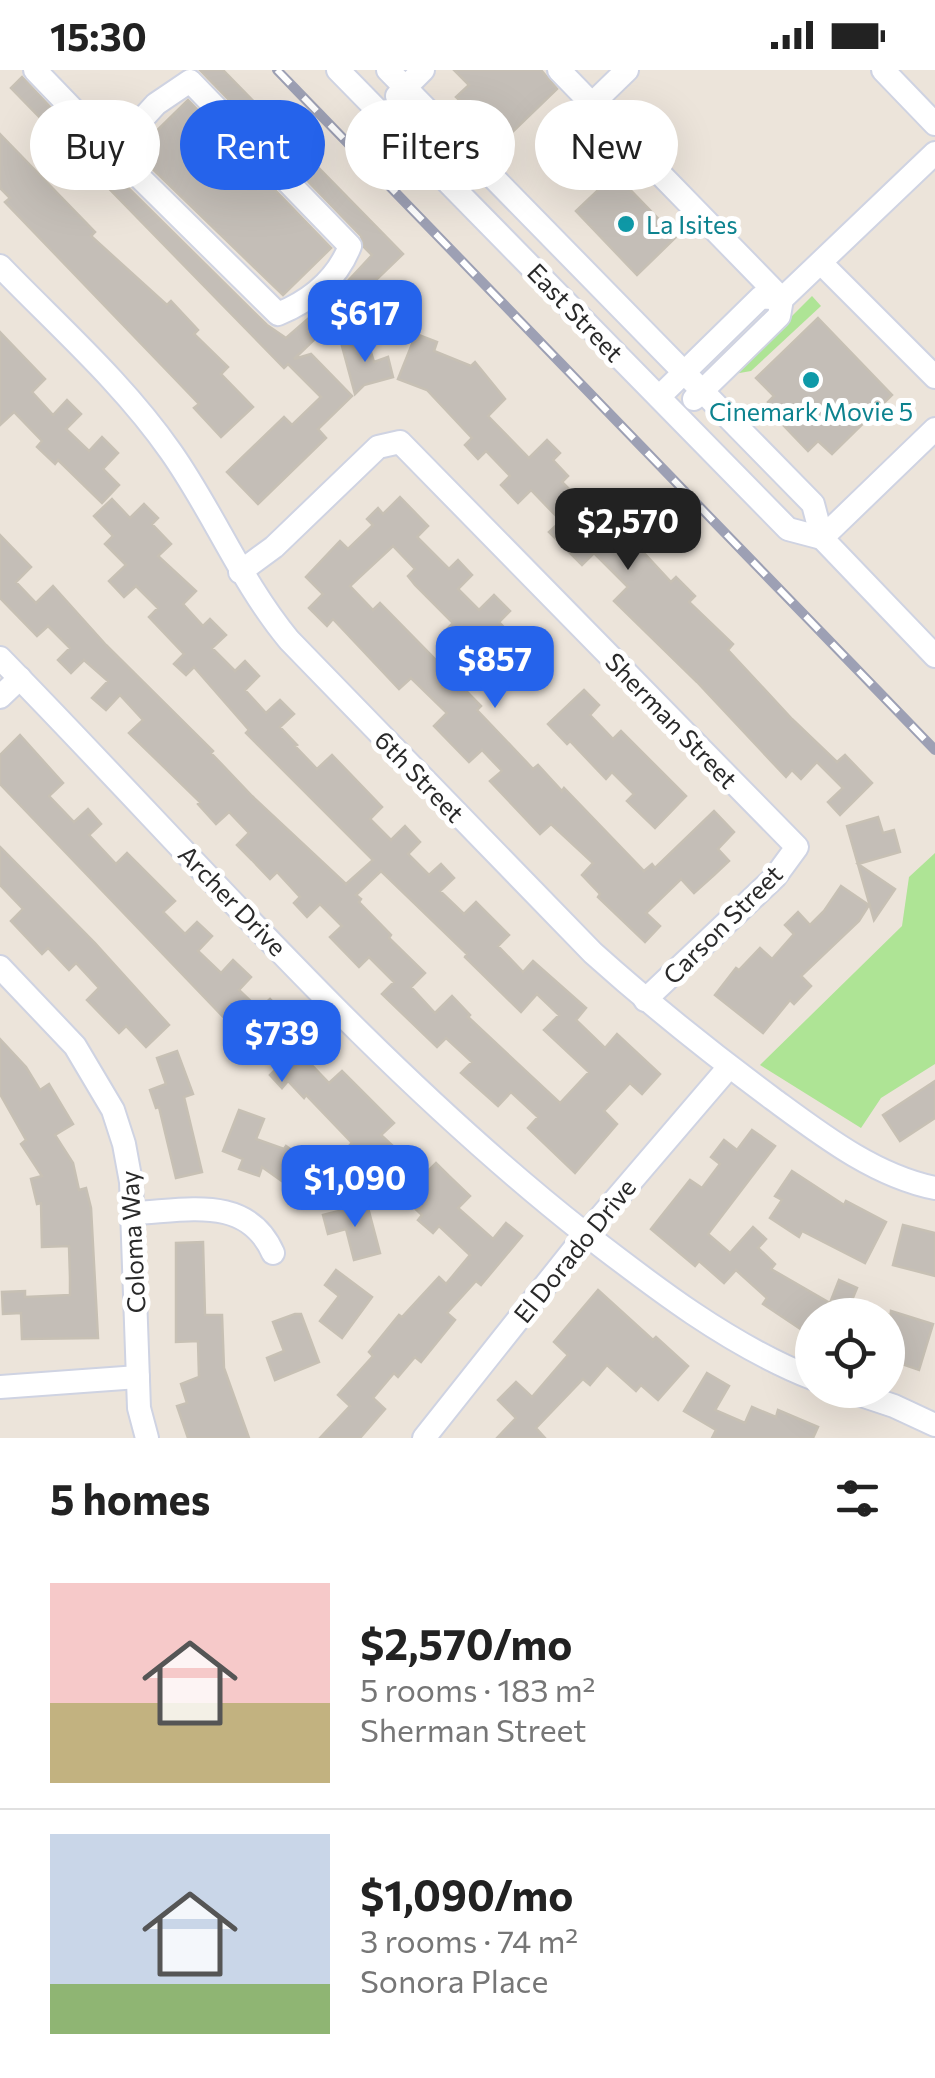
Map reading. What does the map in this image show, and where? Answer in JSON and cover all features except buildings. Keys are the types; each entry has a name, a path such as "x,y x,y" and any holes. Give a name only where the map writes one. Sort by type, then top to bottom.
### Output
{"street":[{"path":"35,70 64,100"},
{"name":"East Street","path":"338,70 367,100"},
{"path":"361,94 387,70"},
{"name":"East Street","path":"387,70 813,504 822,538 935,656"},
{"path":"392,100 423,70"},
{"path":"559,70 588,100"},
{"path":"596,100 627,70"},
{"path":"883,70 935,124"},
{"path":"190,82 350,246 343,264 306,303 278,314 112,151 156,104 190,82"},
{"path":"677,415 779,316 782,299 935,153"},
{"name":"East Street","path":"456,190 788,529 822,538"},
{"path":"676,190 782,299"},
{"path":"821,263 935,378"},
{"name":"6th Street","path":"0,266 133,403 172,453 270,617 580,939 646,1000 730,1067 854,1154 932,1187"},
{"path":"659,397 761,297 782,299"},
{"path":"822,538 935,429"},
{"name":"Sherman Street","path":"240,572 274,547 378,447 400,442 796,847"},
{"name":"Archer Drive","path":"0,658 388,1061 459,1128 586,1234 727,1334 795,1371"},
{"path":"0,697 20,678"},
{"name":"Carson Street","path":"646,1000 775,876 796,847"},
{"name":"Coloma Way","path":"0,967 75,1046 113,1110 124,1144 132,1182 138,1377 147,1438"},
{"name":"El Dorado Drive","path":"435,1434 586,1234 730,1067"},
{"path":"932,1187 935,1163"},
{"path":"132,1213 219,1210 238,1215 255,1223 273,1254"},
{"path":"0,1387 138,1377"},
{"path":"898,1408 935,1426"}],"green space":[{"path":"812,296 821,306 751,371 734,374"},
{"path":"935,853 935,1064 881,1098 861,1128 760,1065 902,926 909,877"}],"railway":[{"path":"277,70 935,750"}],"place":[{"name":"La Isites","path":"626,224"},
{"name":"Cinemark Movie 5","path":"811,380"}]}
